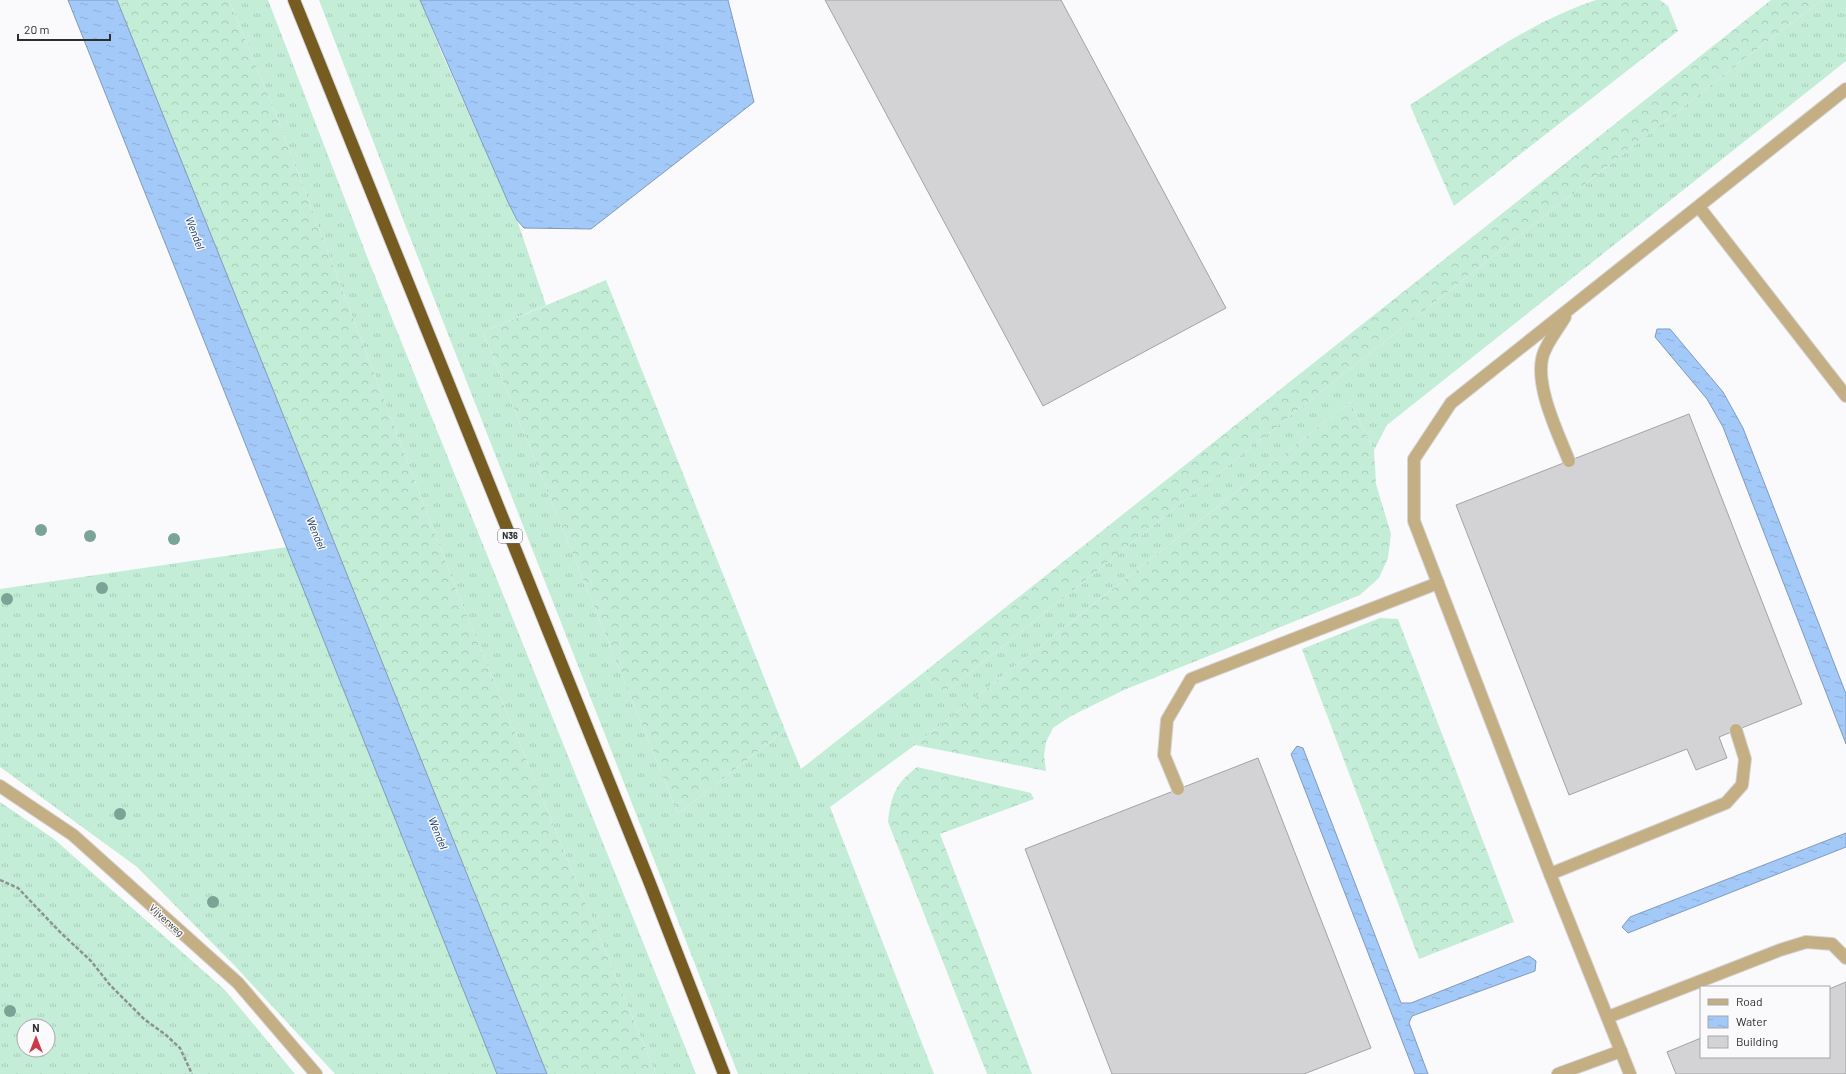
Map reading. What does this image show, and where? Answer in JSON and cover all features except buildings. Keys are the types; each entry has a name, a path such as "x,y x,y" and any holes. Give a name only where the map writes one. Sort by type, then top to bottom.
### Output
{"highway":[{"name":"N36","path":"294,0 649,881 724,1074"}],"street":[{"path":"1630,1074 1550,874 1414,521 1414,459 1450,403 1568,311 1846,89"},
{"path":"1699,207 1846,396"},
{"path":"1568,311 1543,355 1542,376 1544,397 1569,461"},
{"path":"1178,789 1164,755 1167,720 1191,679 1438,583"},
{"path":"1550,874 1726,804 1742,785 1746,758 1736,730"},
{"name":"Vijverweg","path":"0,786 73,835 238,983 316,1074"},
{"path":"1608,1017 1780,950 1806,942 1832,944 1846,958"},
{"path":"1558,1074 1621,1050"}],"path":[{"path":"0,880 18,888 60,932 91,961 110,985 144,1019 166,1035 180,1048 192,1074"}],"green space":[{"path":"117,0 229,0 271,102 456,589 656,1074 547,1074"},
{"path":"229,0 268,0 368,259 696,1074 656,1074 456,589 271,102"},
{"path":"319,0 420,0 443,56 517,220 546,305 483,332 678,814 785,730 801,769 923,673 933,685 942,691 951,688 1285,420 1744,59 1822,0 1846,0 1846,61 1387,425 1374,450 1350,402 915,745 830,807 934,1074 738,1074 406,227"},
{"path":"1596,0 1660,0 1668,6 1678,31 1454,206 1410,105 1500,46 1523,33 1571,9"},
{"path":"1771,0 1822,0 1744,59 1285,420 951,688 942,691 933,685 923,673"},
{"path":"606,280 785,730 678,814 483,332"},
{"path":"1350,402 1374,450 1376,484 1391,534 1388,558 1379,578 1360,595 1124,690 1071,716 1053,728 1046,742 1044,755 1046,771 915,745"},
{"path":"287,547 497,1074 335,1074 234,965 137,867 0,767 0,589"},
{"path":"1380,618 1398,619 1514,922 1419,959 1302,649"},
{"path":"917,767 1031,793 1034,799 940,834 1032,1074 987,1074 888,822 895,791 904,779"},
{"path":"0,802 54,839 225,990 295,1074 0,1074"}],"water":[{"name":"Wendel","path":"68,0 117,0 547,1074 497,1074"},
{"path":"420,0 728,0 754,102 591,229 524,228 517,220 508,202"},
{"path":"1657,329 1670,329 1723,392 1743,428 1846,694 1846,744 1723,427 1707,399 1655,337"},
{"path":"1297,746 1303,748 1401,1003 1411,1003 1529,956 1536,961 1535,971 1412,1016 1409,1023 1428,1074 1415,1074 1291,754"},
{"path":"1846,833 1846,847 1628,933 1622,927 1630,917"}]}
